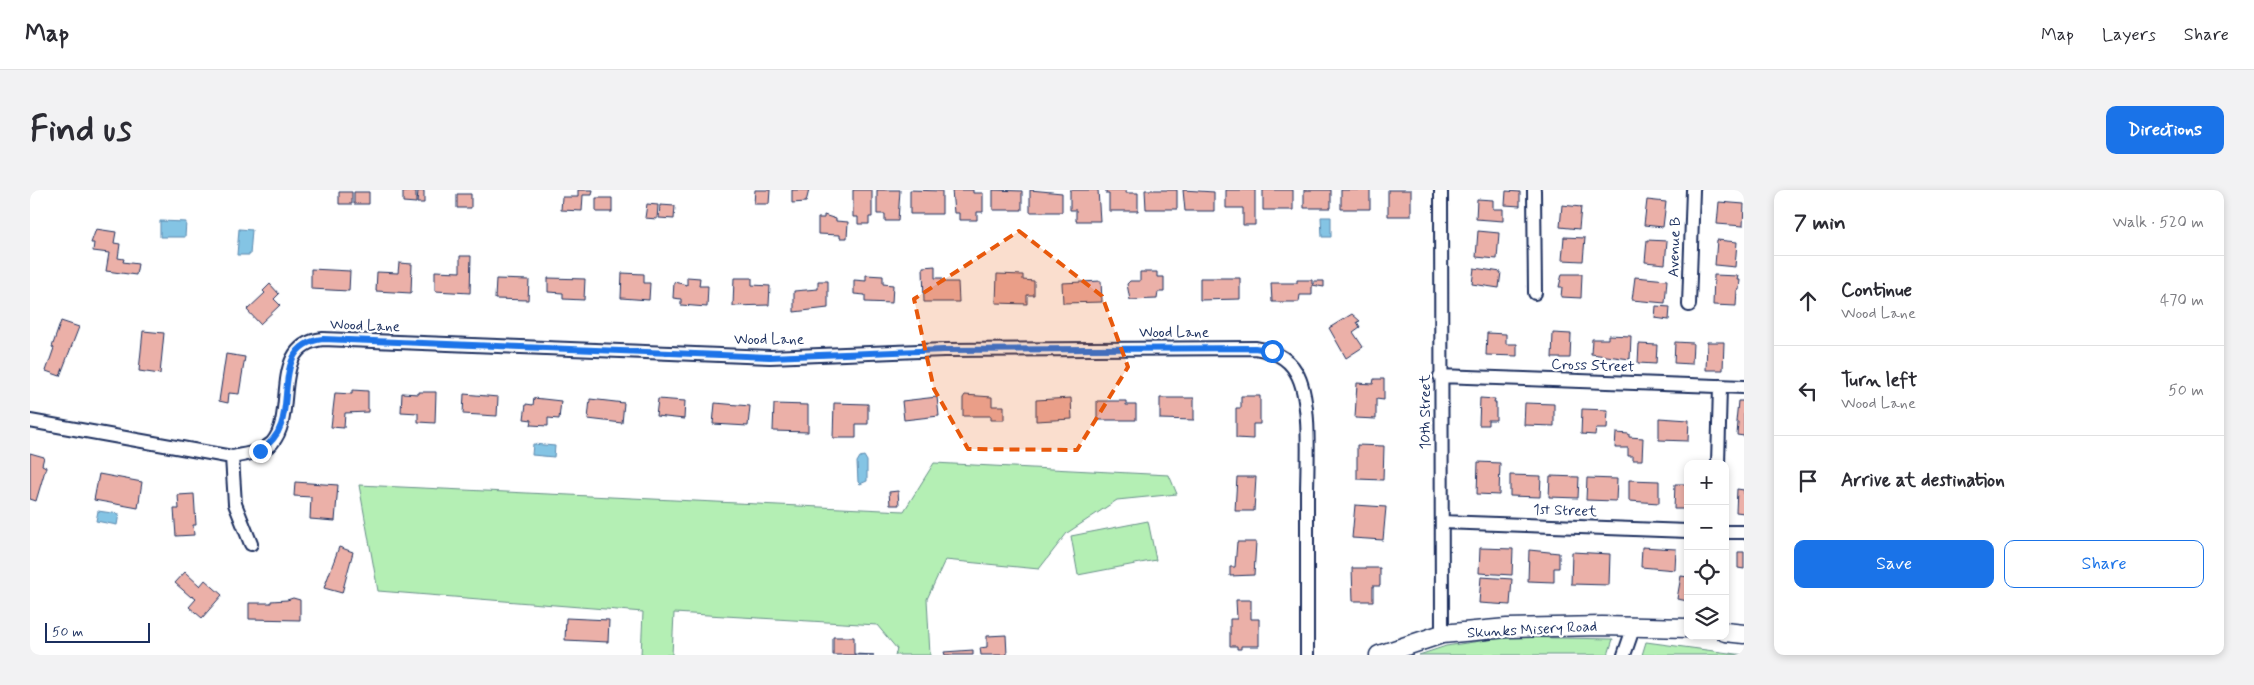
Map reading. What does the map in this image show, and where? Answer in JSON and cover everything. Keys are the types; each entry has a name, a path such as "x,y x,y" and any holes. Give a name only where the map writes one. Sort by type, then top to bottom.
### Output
{"main road":[{"name":"Skunks Misery Road","path":"1379,655 1442,634 1507,628 1634,626 1684,628"},
{"path":"1729,632 1744,634"}],"street":[{"name":"10th Street","path":"1441,190 1442,634"},
{"path":"1534,190 1535,293"},
{"name":"Avenue B","path":"1689,305 1692,190"},
{"name":"Wood Lane","path":"30,421 232,457 260,451 272,442 282,424 290,366 299,350 314,340 770,357 944,350 1255,348 1272,351 1283,357 1296,370 1304,387 1307,438 1307,655"},
{"name":"Cross Street","path":"1440,376 1744,387"},
{"path":"1718,460 1720,386"},
{"path":"232,457 235,504 251,544"},
{"name":"1st Street","path":"1442,522 1684,531"},
{"path":"1729,532 1744,532"},
{"path":"1624,655 1634,626"}],"highlighted area":[{"path":"1019,231 1102,296 1128,367 1077,450 968,449 934,389 914,299"}],"green space":[{"path":"934,463 1169,475 1177,494 1117,500 1067,533 1039,569 945,560 927,599 930,655 895,655 897,649 877,625 674,613 672,655 641,655 643,612 378,591 359,485 904,511"},
{"path":"1148,521 1156,560 1078,575 1071,536"},
{"path":"1508,637 1613,639 1608,655 1419,655 1446,646"},
{"path":"1646,642 1744,655 1642,655"}],"water":[{"path":"1321,217 1331,217 1331,237 1322,237"},
{"path":"160,221 186,222 185,237 160,237"},
{"path":"239,229 252,230 250,255 237,255"},
{"path":"533,444 555,446 554,457 532,455"},
{"path":"864,456 867,461 867,481 860,484 858,482 857,462 860,457"},
{"path":"98,511 119,514 117,525 96,521"}],"building":[{"path":"578,190 593,190 592,195 583,195 582,211 561,210 562,197 578,197"},
{"path":"755,190 770,190 769,204 754,204"},
{"path":"792,190 809,190 806,202 792,203"},
{"path":"853,190 872,190 872,217 869,217 869,224 858,224 858,217 853,217"},
{"path":"877,190 900,190 898,221 885,221 885,214 877,214"},
{"path":"910,190 942,191 942,214 910,214"},
{"path":"952,190 973,190 973,193 983,193 983,212 977,212 977,220 959,220 959,213 954,213"},
{"path":"993,190 1022,191 1022,210 993,210"},
{"path":"1030,190 1062,193 1062,212 1030,212"},
{"path":"1070,190 1098,190 1100,221 1076,221 1076,210 1070,210"},
{"path":"1106,190 1126,190 1126,193 1138,193 1138,211 1109,211 1109,194 1106,194"},
{"path":"1145,190 1177,190 1177,209 1146,209"},
{"path":"1183,190 1214,192 1214,211 1185,211"},
{"path":"1226,190 1255,190 1255,225 1243,225 1243,208 1226,208"},
{"path":"1263,190 1293,190 1293,210 1263,210"},
{"path":"1304,190 1331,190 1331,208 1304,208"},
{"path":"1341,190 1370,190 1370,209 1341,209"},
{"path":"1388,190 1411,190 1411,216 1388,216"},
{"path":"403,191 416,191 416,203 403,202"},
{"path":"418,191 424,191 424,203 417,203"},
{"path":"1506,191 1520,192 1520,206 1505,205"},
{"path":"339,192 352,192 352,204 339,204"},
{"path":"354,192 369,192 369,204 354,204"},
{"path":"457,194 471,194 471,208 457,208"},
{"path":"596,198 612,198 612,212 596,212"},
{"path":"1477,199 1493,200 1493,209 1503,209 1503,221 1476,219"},
{"path":"1647,200 1666,202 1663,227 1644,225"},
{"path":"1719,202 1744,204 1743,226 1717,224"},
{"path":"647,204 658,205 657,219 645,218"},
{"path":"660,205 675,206 674,219 659,218"},
{"path":"1562,205 1581,207 1579,229 1560,227"},
{"path":"824,215 836,219 836,221 848,222 847,238 840,238 840,235 818,234 818,218 824,218"},
{"path":"96,229 116,232 114,243 120,244 118,258 124,259 123,262 138,264 136,275 106,271 109,253 93,251 94,243 91,243"},
{"path":"1478,231 1499,233 1497,259 1476,257"},
{"path":"1564,237 1585,238 1583,261 1562,260"},
{"path":"1647,240 1667,241 1665,264 1645,262"},
{"path":"1717,240 1737,242 1735,267 1715,265"},
{"path":"460,256 471,256 470,293 435,291 435,271 460,272"},
{"path":"399,263 412,264 411,293 376,291 377,272 398,273"},
{"path":"935,266 935,278 942,278 942,282 958,282 959,302 924,302 923,267"},
{"path":"1474,268 1501,272 1499,288 1472,284"},
{"path":"311,269 350,271 349,291 311,289"},
{"path":"1140,272 1157,272 1157,277 1164,277 1164,292 1158,292 1157,299 1130,300 1127,284 1130,281 1140,281"},
{"path":"622,273 644,274 644,283 650,283 649,300 621,298"},
{"path":"997,274 1023,275 1023,280 1034,281 1034,295 1027,295 1027,304 996,303"},
{"path":"1562,274 1582,274 1581,298 1561,297 1562,287 1559,287"},
{"path":"866,275 883,276 883,284 893,285 892,303 865,302 865,295 854,294 854,280 866,281"},
{"path":"1714,275 1738,276 1737,280 1740,280 1736,306 1713,305"},
{"path":"687,277 700,278 699,286 708,286 707,307 681,305 681,299 673,298 674,282 687,285"},
{"path":"1635,277 1667,280 1665,303 1632,300"},
{"path":"548,278 585,279 584,300 563,299 563,293 548,292"},
{"path":"734,278 752,278 752,285 770,286 769,305 733,306"},
{"path":"1200,278 1240,278 1240,299 1200,300"},
{"path":"496,279 529,280 528,300 495,299"},
{"path":"1297,280 1312,280 1312,284 1314,284 1314,281 1324,281 1324,287 1312,285 1312,295 1300,295 1299,302 1272,302 1271,283 1297,283"},
{"path":"818,281 828,281 828,308 794,312 794,291 818,289"},
{"path":"1101,281 1102,302 1063,303 1062,283"},
{"path":"270,284 279,294 274,299 280,305 260,324 247,310 265,293 263,291"},
{"path":"1656,306 1670,307 1669,320 1655,318"},
{"path":"1352,314 1360,321 1357,322 1360,327 1353,332 1363,347 1346,358 1329,328"},
{"path":"61,321 79,327 60,376 46,371"},
{"path":"143,331 164,333 160,374 139,371"},
{"path":"1487,333 1506,334 1506,344 1517,344 1517,356 1486,355"},
{"path":"1553,333 1571,334 1570,358 1552,358"},
{"path":"1608,335 1631,336 1630,359 1591,354 1592,339 1608,339"},
{"path":"1675,342 1693,343 1692,364 1674,363"},
{"path":"1707,342 1724,342 1723,370 1706,370"},
{"path":"1639,344 1657,345 1656,364 1638,363"},
{"path":"226,354 245,357 239,394 229,393 228,403 219,401"},
{"path":"1374,379 1384,379 1384,400 1376,399 1376,419 1355,418 1357,383 1373,384"},
{"path":"352,390 368,391 368,412 345,413 344,428 331,427 335,393 352,394"},
{"path":"419,392 436,392 435,423 418,422 418,413 401,412 402,393 419,394"},
{"path":"464,394 498,397 497,416 463,414"},
{"path":"965,395 992,397 992,406 1004,406 1004,420 991,420 991,416 963,416 963,398"},
{"path":"1241,396 1260,396 1260,424 1253,424 1253,439 1236,438 1236,408 1241,408"},
{"path":"937,397 939,416 904,420 902,401"},
{"path":"534,398 561,401 559,419 548,418 548,426 531,425 532,420 524,419 526,404 533,405"},
{"path":"1071,398 1072,419 1036,421 1036,400"},
{"path":"1160,398 1194,398 1194,420 1160,419"},
{"path":"1480,398 1495,399 1496,420 1488,420 1488,425 1479,425"},
{"path":"590,399 624,403 622,423 588,419"},
{"path":"658,399 685,401 684,419 656,416"},
{"path":"1097,401 1126,401 1126,405 1136,405 1136,420 1097,420"},
{"path":"1738,401 1744,401 1744,436 1737,435"},
{"path":"715,403 750,406 748,426 713,424"},
{"path":"834,403 868,404 868,424 856,424 856,438 833,438"},
{"path":"1525,403 1554,404 1554,426 1524,425"},
{"path":"774,404 808,405 808,432 773,431"},
{"path":"1582,409 1608,410 1607,429 1596,429 1595,435 1581,434"},
{"path":"1659,418 1689,420 1688,441 1659,440"},
{"path":"1616,433 1629,434 1629,437 1643,438 1642,460 1633,460 1633,456 1628,456 1628,448 1615,448"},
{"path":"1357,445 1384,446 1383,480 1357,479"},
{"path":"30,453 44,457 42,465 46,467 36,501 30,499"},
{"path":"1478,462 1500,463 1499,495 1477,494"},
{"path":"99,474 142,482 138,508 94,500"},
{"path":"1510,475 1541,476 1540,497 1510,496"},
{"path":"1550,476 1579,477 1578,498 1549,497"},
{"path":"1237,477 1256,477 1254,511 1235,511"},
{"path":"1587,478 1617,479 1616,501 1586,500"},
{"path":"1629,480 1659,481 1659,503 1629,501"},
{"path":"295,482 338,485 335,521 310,519 311,497 294,496"},
{"path":"1675,484 1684,484 1684,509 1674,509"},
{"path":"1737,489 1744,490 1744,513 1736,512"},
{"path":"898,491 899,505 890,505 889,492"},
{"path":"194,494 196,525 193,525 194,535 176,536 174,509 179,509 178,495"},
{"path":"1355,505 1386,507 1383,540 1352,538"},
{"path":"1237,542 1256,542 1254,575 1230,576 1230,567 1235,567"},
{"path":"339,547 353,552 342,593 324,588"},
{"path":"1642,547 1676,549 1675,570 1641,567"},
{"path":"1480,548 1513,549 1512,575 1479,573"},
{"path":"1529,550 1559,553 1559,568 1554,568 1554,582 1528,581"},
{"path":"1572,552 1610,554 1609,585 1571,584"},
{"path":"1738,552 1744,552 1744,569 1738,568"},
{"path":"1352,568 1380,568 1380,586 1373,586 1373,601 1353,601"},
{"path":"185,572 200,586 205,580 222,595 202,618 189,607 196,599 175,583"},
{"path":"1681,576 1684,576 1684,600 1677,599"},
{"path":"1481,577 1512,579 1510,605 1479,603"},
{"path":"293,598 300,600 300,620 249,619 249,603 271,603 271,601"},
{"path":"1236,600 1251,600 1251,619 1259,619 1259,646 1241,646 1241,649 1237,649 1237,646 1230,646 1230,619 1237,619"},
{"path":"566,618 609,620 608,642 565,640"},
{"path":"1006,635 1007,655 981,655 980,648 987,647 987,636"},
{"path":"833,637 854,637 854,654 874,655 833,655"},
{"path":"973,650 973,655 945,655 944,652"}],"route":[{"path":"260,451 272,442 282,424 286,386 293,359 306,344 314,340 323,339 770,357 944,350 1255,348 1272,351"}]}
